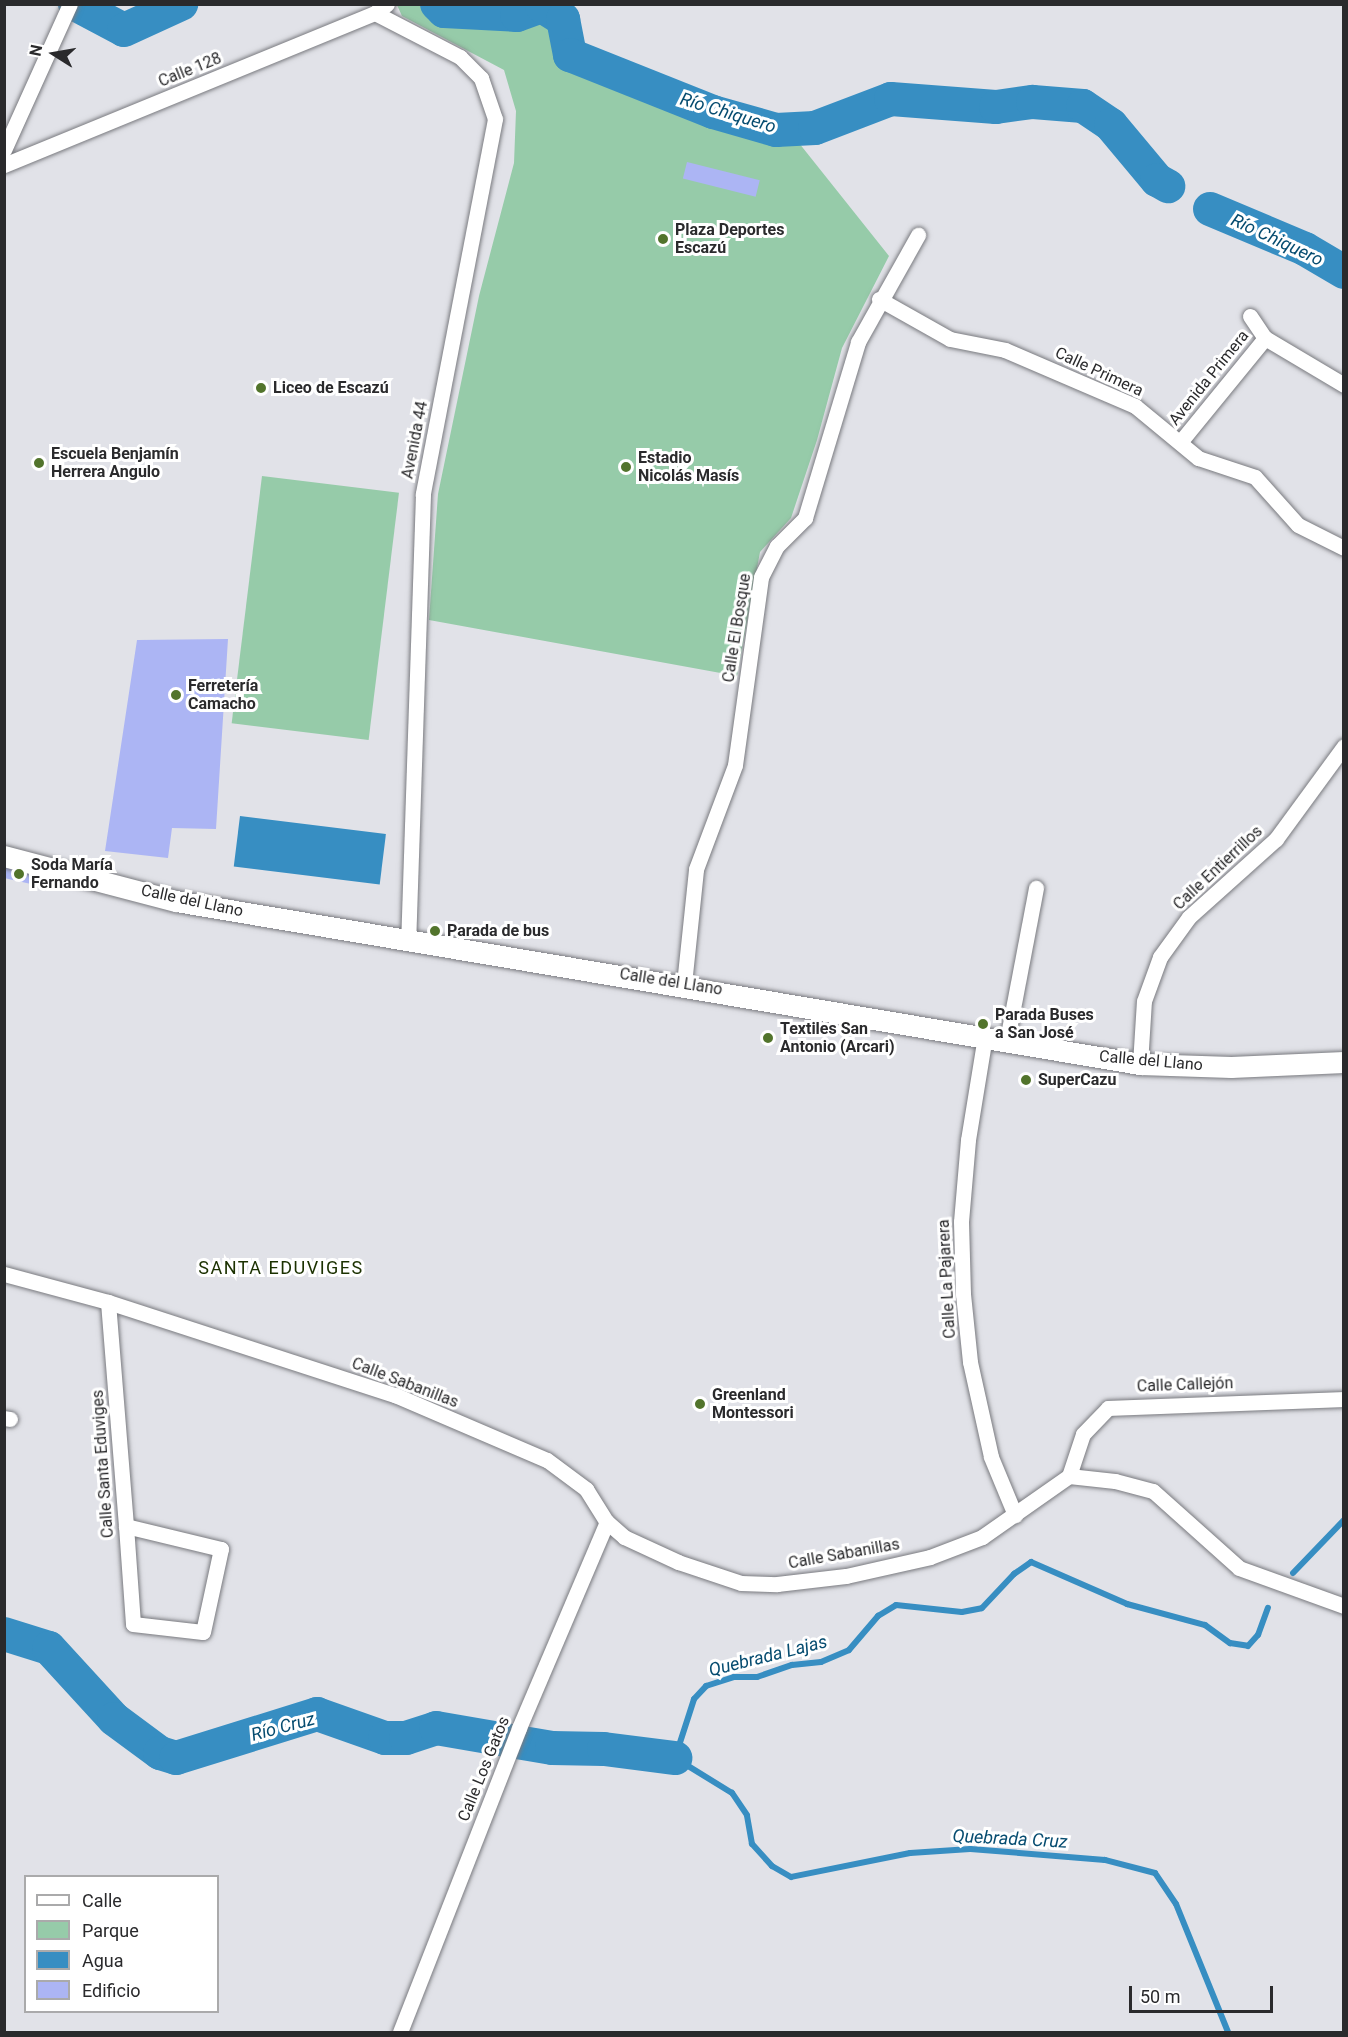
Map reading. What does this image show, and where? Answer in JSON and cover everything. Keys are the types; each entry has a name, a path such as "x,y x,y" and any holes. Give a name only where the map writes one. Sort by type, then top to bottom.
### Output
{"main road":[{"name":"Calle del Llano","path":"4,856 176,901 684,984 1140,1064 1231,1067 1344,1062"}],"street":[{"path":"4,150 51,41 70,4"},
{"name":"Calle 128","path":"4,165 381,9"},
{"name":"Avenida 44","path":"381,9 460,57 481,78 495,119 423,494 408,940"},
{"name":"Calle El Bosque","path":"684,984 696,869 735,765 761,577 777,546 805,518 843,381 858,342 879,299 918,235"},
{"name":"Calle Primera","path":"879,299 950,339 1005,350 1100,388 1134,406 1181,441 1198,458 1255,477 1298,525 1344,548"},
{"path":"1250,316 1265,338 1344,385"},
{"name":"Avenida Primera","path":"1181,441 1265,338"},
{"name":"Calle Entierrillos","path":"1140,1064 1144,1001 1160,957 1189,917 1276,839 1344,746"},
{"path":"1007,1040 1036,888"},
{"name":"Calle La Pajarera","path":"985,1036 968,1140 961,1222 963,1294 970,1362 991,1457 1015,1515"},
{"name":"Calle Sabanillas","path":"4,1274 108,1302 394,1395 547,1460 586,1489 607,1522 624,1537 710,1574 741,1583 777,1584 846,1576 930,1557 982,1537 1069,1476"},
{"name":"Calle Santa Eduviges","path":"108,1302 133,1624 203,1632 221,1549 126,1526"},
{"name":"Calle Callejón","path":"1069,1476 1083,1434 1108,1408 1344,1399"},
{"path":"1069,1476 1115,1481 1153,1491 1239,1568 1344,1606"},
{"name":"Calle Los Gatos","path":"400,2032 519,1728 607,1522"}],"green space":[{"path":"397,5 430,5 445,17 518,23 540,16 556,22 567,61 754,137 799,143 889,256 842,348 817,440 791,518 760,552 737,676 429,620 438,494 479,296 514,163 516,111 504,70 402,16"},
{"path":"262,476 399,493 369,740 232,723"}],"water":[{"path":"240,816 386,834 380,885 234,867"}],"building":[{"path":"687,162 760,180 756,197 683,178"},
{"name":"Ferretería Camacho","path":"228,639 216,829 172,828 168,858 105,851 137,640"},
{"name":"Soda María Fernando","path":"4,866 34,869 31,884 4,878"}],"waterway":[{"name":"Río Chiquero","path":"75,4 124,30 181,4"},
{"name":"Río Chiquero","path":"437,4 444,11 517,15 542,6 563,19 570,55 713,112 776,130 815,128 891,99 996,107 1033,102 1083,106 1111,125 1157,180 1168,186"},
{"path":"517,15 518,4"},
{"name":"Río Chiquero","path":"1210,209 1305,249 1344,272"},
{"name":"Quebrada Lajas","path":"1293,1573 1344,1520"},
{"name":"Quebrada Lajas","path":"1228,2032 1176,1904 1155,1873 1105,1860 970,1849 910,1853 791,1877 772,1866 752,1844 747,1815 732,1793 675,1758 694,1699 706,1686 734,1677 757,1677 792,1665 821,1662 849,1650 878,1616 896,1605 962,1612 982,1608 1014,1574 1031,1562 1127,1604 1205,1625 1230,1643 1248,1646 1258,1635 1268,1608"},
{"name":"Río Cruz","path":"4,1634 49,1648 114,1719 160,1753 176,1758 317,1714 385,1738 406,1738 436,1728 552,1748 604,1749 675,1758"}],"place":[{"name":"Plaza Deportes Escazú","path":"663,239"},
{"name":"Liceo de Escazú","path":"261,388"},
{"name":"Escuela Benjamín Herrera Angulo","path":"39,463"},
{"name":"Estadio Nicolás Masís","path":"626,467"},
{"name":"Ferretería Camacho","path":"176,695"},
{"name":"Soda María Fernando","path":"19,874"},
{"name":"Parada de bus","path":"435,931"},
{"name":"Parada Buses a San José","path":"983,1024"},
{"name":"Textiles San Antonio (Arcari)","path":"768,1038"},
{"name":"SuperCazu","path":"1026,1080"},
{"name":"Greenland Montessori","path":"700,1404"}],"district":[{"name":"SANTA EDUVIGES","path":"281,1268"}],"water label":[{"name":"Quebrada Cruz","path":"1010,1839"}]}
